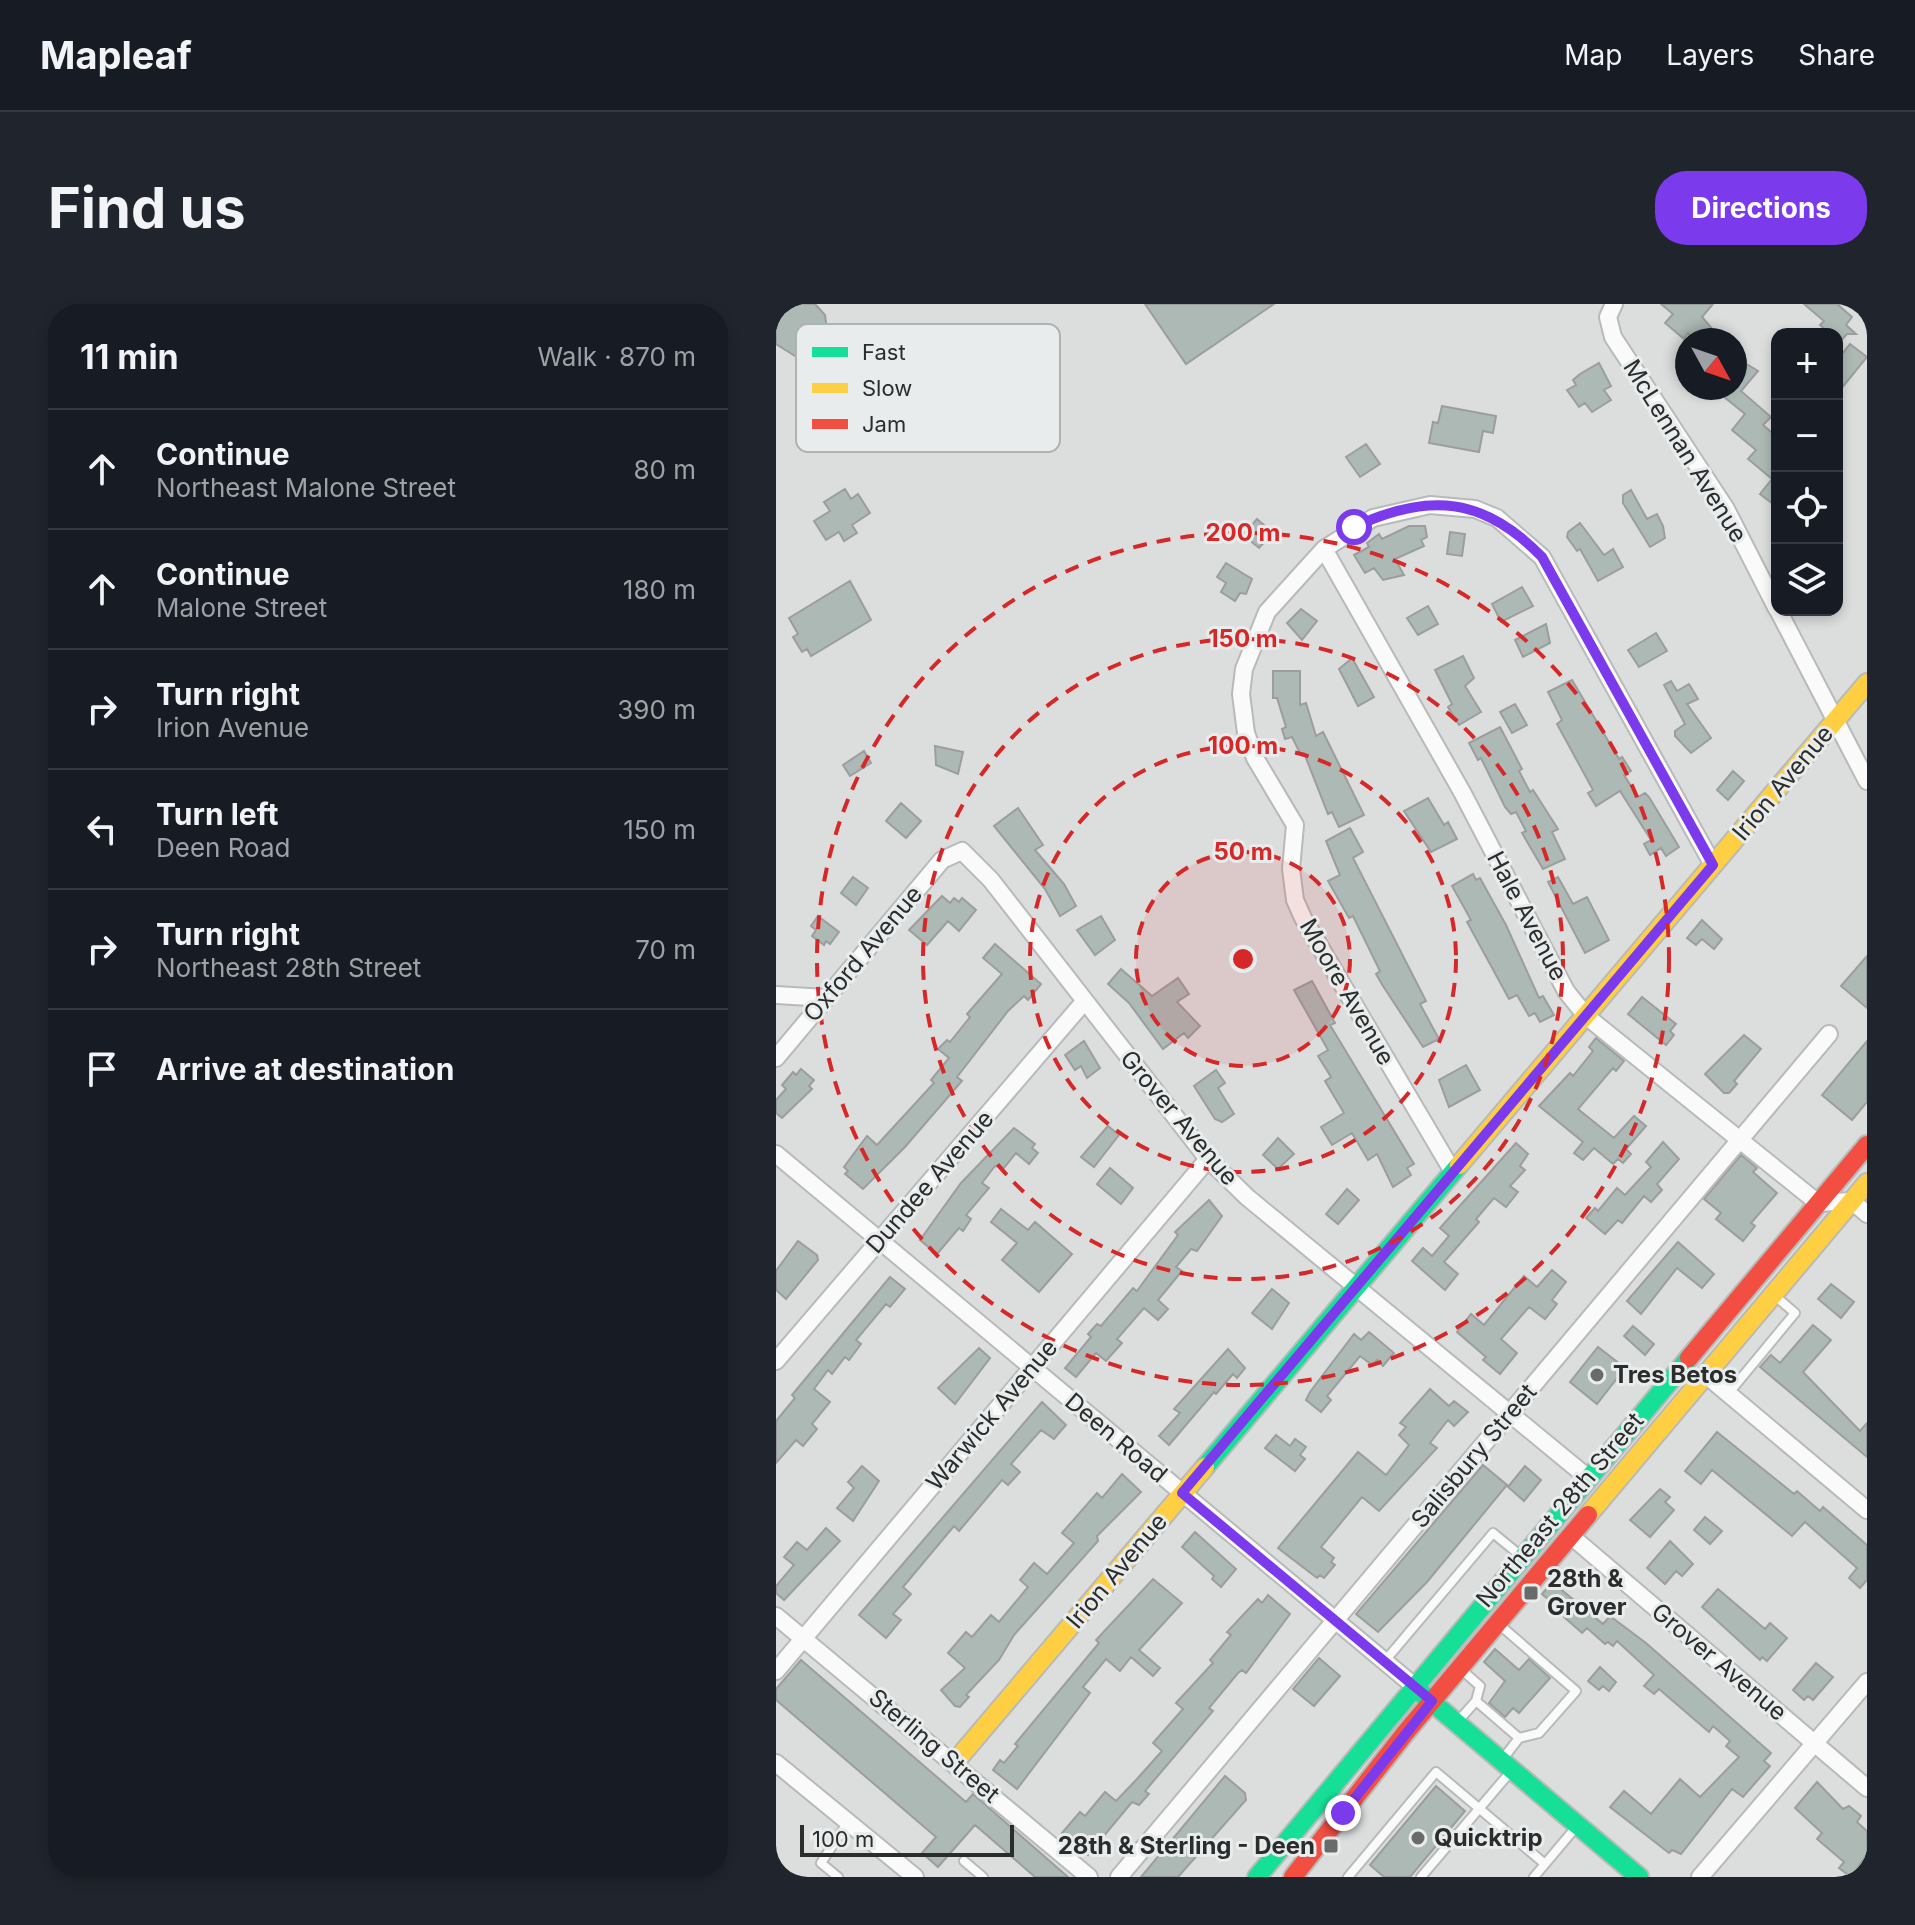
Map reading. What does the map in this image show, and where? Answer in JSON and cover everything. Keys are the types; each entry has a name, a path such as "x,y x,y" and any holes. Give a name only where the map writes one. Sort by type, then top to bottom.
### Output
{"main road":[{"name":"Irion Avenue","path":"955,1762 1867,683"},
{"name":"Northeast 28th Street","path":"1262,1876 1413,1685 1867,1145"},
{"name":"Northeast 28th Street","path":"1293,1877 1432,1701 1867,1183"},
{"name":"Deen Road","path":"1413,1685 1639,1877"}],"street":[{"name":"McLennan Avenue","path":"1614,304 1608,317 1613,337 1726,509 1771,597"},
{"name":"Moore Avenue","path":"1453,1172 1295,900 1291,869 1295,825 1255,758 1246,733 1241,694 1252,641 1267,612 1324,549 1373,518 1430,505 1475,509 1497,518 1523,537 1542,557 1713,865"},
{"name":"Hale Avenue","path":"1324,549 1462,792 1550,963 1586,1016 1818,1203"},
{"name":"McLennan Avenue","path":"1781,616 1867,781"},
{"name":"Grover Avenue","path":"953,852 962,851 991,880 1083,1003 1208,1159 1247,1197 1587,1477"},
{"name":"Oxford Avenue","path":"776,1058 942,860 953,852"},
{"path":"776,995 826,998"},
{"name":"Dundee Avenue","path":"776,1361 1083,1003"},
{"name":"Salisbury Street","path":"1119,1877 1829,1034"},
{"name":"Deen Road","path":"776,1154 1413,1685"},
{"name":"Warwick Avenue","path":"776,1671 1208,1159"},
{"path":"1818,1203 1852,1201 1867,1214"},
{"path":"1706,1375 1867,1510"},
{"name":"Grover Avenue","path":"1571,1536 1867,1788"},
{"name":"Sterling Street","path":"776,1616 955,1762 1089,1877"},
{"path":"1700,1877 1867,1682"},
{"path":"776,1763 915,1877"}],"lane":[{"path":"1728,1394 1795,1313 1773,1295"},
{"path":"1384,1662 1493,1533 1521,1556"},
{"path":"1498,1623 1576,1691 1539,1733 1519,1738"},
{"path":"1457,1723 1476,1701 1480,1686 1460,1668"},
{"path":"1476,1701 1519,1738"},
{"path":"1421,1877 1479,1809 1507,1765 1519,1738"},
{"path":"1348,1877 1436,1772 1545,1864"},
{"path":"838,1877 821,1863 848,1822"},
{"path":"1534,1877 1578,1825"},
{"path":"964,1861 983,1877"}],"building":[{"path":"782,304 815,304 825,315 826,324 796,324 795,356 776,344 776,309"},
{"path":"1145,304 1274,304 1186,364"},
{"path":"1661,304 1713,304 1702,317 1711,328 1675,328 1675,331 1665,323 1673,314"},
{"path":"1804,304 1837,304 1852,317 1846,325 1856,334 1847,334 1843,338 1843,328 1823,328 1820,325 1824,321"},
{"path":"1850,344 1867,357 1843,387 1843,353"},
{"path":"1599,363 1611,386 1604,390 1611,400 1592,412 1585,403 1579,407 1567,390 1576,385 1573,380 1580,374"},
{"path":"1747,364 1758,371 1747,384"},
{"path":"1747,396 1771,417 1763,425 1771,432 1771,478 1748,459 1756,450 1732,430 1745,414 1728,400 1747,400"},
{"path":"1442,406 1496,416 1493,433 1483,431 1479,452 1429,443 1433,422 1438,423"},
{"path":"1366,444 1380,464 1360,477 1346,457"},
{"path":"1771,480 1771,502 1760,494"},
{"path":"845,489 851,499 858,494 870,513 852,525 857,533 844,541 839,532 826,540 814,521 830,511 824,502"},
{"path":"1631,490 1647,519 1657,514 1663,526 1665,538 1650,547 1623,503 1623,495"},
{"path":"1257,519 1273,533 1259,548 1243,535"},
{"path":"1580,523 1604,555 1613,549 1623,567 1598,581 1580,549 1577,551 1567,537 1568,532"},
{"path":"1409,526 1425,526 1427,537 1421,540 1424,546 1395,559 1404,575 1383,580 1374,568 1365,573 1354,555 1369,547 1367,543 1379,534 1382,539"},
{"path":"1450,532 1465,534 1462,556 1447,554"},
{"path":"1226,563 1252,579 1246,594 1240,593 1235,601 1221,592 1226,583 1217,577"},
{"path":"850,581 871,620 811,656 807,649 802,652 793,637 798,634 789,618"},
{"path":"1522,587 1533,606 1501,622 1492,604"},
{"path":"1428,606 1438,624 1418,635 1407,618"},
{"path":"1301,609 1317,621 1302,640 1287,623"},
{"path":"1546,624 1550,643 1523,657 1515,640"},
{"path":"1656,633 1667,651 1639,667 1628,650"},
{"path":"1463,656 1474,678 1465,686 1481,712 1459,725 1448,707 1452,704 1435,670"},
{"path":"1352,658 1374,697 1358,706 1339,669"},
{"path":"1273,671 1300,671 1300,705 1306,703 1316,736 1323,732 1364,815 1339,827 1332,812 1328,814 1304,753 1301,755 1292,737 1285,739 1282,729 1286,727 1277,698 1273,698"},
{"path":"1572,680 1619,759 1622,757 1631,771 1624,775 1638,797 1645,793 1649,797 1679,847 1666,856 1661,848 1650,855 1644,844 1651,840 1620,791 1596,806 1588,793 1593,790 1557,724 1562,720 1548,692"},
{"path":"1671,681 1677,691 1689,684 1698,699 1687,704 1711,738 1691,753 1675,736 1675,731 1685,724 1664,685"},
{"path":"1515,704 1527,725 1512,733 1500,712"},
{"path":"1500,727 1530,792 1533,790 1558,829 1552,832 1565,859 1543,869 1522,833 1526,831 1516,812 1511,814 1505,807 1481,758 1478,760 1469,743"},
{"path":"935,746 963,752 958,774 936,765"},
{"path":"864,751 871,763 850,776 843,765"},
{"path":"1733,771 1744,781 1728,800 1717,790"},
{"path":"1428,798 1444,825 1448,822 1457,839 1431,852 1404,811"},
{"path":"901,803 921,821 906,838 886,821"},
{"path":"1018,808 1043,845 1035,850 1064,884 1076,906 1060,916 1045,889 994,826"},
{"path":"1350,828 1363,852 1353,858 1426,1001 1420,1004 1439,1039 1423,1047 1376,974 1380,971 1353,916 1349,918 1328,881 1340,875 1326,841"},
{"path":"1473,874 1476,880 1480,878 1506,925 1539,998 1543,996 1554,1015 1540,1022 1535,1013 1529,1016 1517,995 1509,999 1467,922 1471,920 1452,886"},
{"path":"853,877 868,888 856,905 841,893"},
{"path":"1558,877 1573,904 1587,897 1609,940 1585,953 1548,882"},
{"path":"942,896 950,903 954,898 959,902 962,898 976,910 959,931 948,921 927,945 909,930"},
{"path":"818,916 839,932 830,944 826,941 824,945 812,936 816,930 811,926"},
{"path":"1101,916 1115,940 1095,955 1077,930"},
{"path":"1702,920 1722,939 1714,949 1702,939 1696,945 1687,938"},
{"path":"995,944 1041,984 1028,1000 1024,996 1008,1011 957,1077 962,1081 905,1147 863,1189 845,1174 848,1171 844,1167 867,1136 877,1145 934,1083 931,1080 949,1058 938,1049 947,1040 950,1042 970,1017 967,1014 1002,974 983,958"},
{"path":"1867,956 1867,1008 1841,986"},
{"path":"1121,969 1152,996 1178,978 1189,994 1177,1002 1200,1026 1188,1038 1184,1033 1163,1049 1129,1003 1108,984"},
{"path":"1312,981 1335,1023 1330,1025 1414,1164 1407,1168 1411,1175 1393,1187 1377,1154 1368,1160 1352,1133 1332,1145 1321,1127 1344,1113 1325,1081 1331,1077 1318,1056 1328,1050 1294,990"},
{"path":"1642,997 1676,1024 1670,1031 1674,1035 1666,1045 1628,1014"},
{"path":"1744,1035 1761,1049 1734,1081 1737,1084 1729,1093 1724,1093 1705,1074"},
{"path":"1596,1038 1624,1061 1616,1071 1613,1068 1578,1109 1614,1138 1634,1116 1646,1126 1626,1149 1631,1154 1623,1163 1618,1159 1613,1164 1594,1148 1583,1160 1574,1153 1583,1142 1539,1106 1570,1073 1573,1076 1593,1051 1589,1047"},
{"path":"1084,1041 1100,1068 1087,1078 1081,1066 1075,1070 1065,1055"},
{"path":"1867,1041 1867,1102 1852,1120 1822,1095"},
{"path":"1466,1065 1480,1090 1449,1107 1439,1080"},
{"path":"801,1069 814,1080 809,1086 812,1089 782,1118 776,1113 776,1100 786,1089 782,1085 793,1072 796,1075"},
{"path":"1216,1070 1225,1083 1218,1088 1234,1114 1222,1122 1215,1119 1194,1086"},
{"path":"1108,1126 1119,1135 1094,1167 1081,1157"},
{"path":"1014,1128 1035,1144 1032,1148 1038,1153 1029,1164 1016,1153 1004,1168 995,1166 982,1183 989,1188 966,1215 971,1219 963,1231 959,1228 937,1254 920,1240 961,1183"},
{"path":"1278,1138 1294,1154 1278,1169 1263,1155"},
{"path":"1663,1142 1679,1159 1657,1184 1662,1190 1651,1202 1644,1196 1622,1223 1618,1220 1605,1234 1586,1218 1595,1208 1598,1211 1617,1188 1625,1195 1651,1167 1646,1162"},
{"path":"1516,1143 1528,1154 1520,1166 1525,1170 1510,1186 1518,1192 1506,1207 1494,1198 1476,1219 1479,1222 1444,1262 1458,1274 1445,1290 1412,1261 1423,1248 1432,1256 1449,1236 1440,1228"},
{"path":"1741,1155 1757,1168 1753,1172 1777,1193 1751,1223 1755,1226 1743,1241 1716,1219 1721,1213 1704,1199"},
{"path":"1110,1168 1133,1188 1121,1204 1097,1184"},
{"path":"1347,1189 1359,1200 1338,1224 1326,1214"},
{"path":"1209,1200 1222,1216 1197,1251 1191,1249 1176,1267 1182,1271 1158,1300 1168,1309 1158,1320 1144,1308 1117,1339 1122,1343 1106,1361 1096,1353 1076,1377 1065,1368 1091,1337 1088,1334 1097,1324 1101,1326 1133,1288 1137,1291 1178,1235 1175,1232"},
{"path":"1001,1209 1028,1230 1035,1222 1072,1254 1039,1292 1002,1260 1017,1243 991,1222"},
{"path":"798,1241 817,1255 818,1260 786,1299 776,1290 776,1271"},
{"path":"1678,1242 1714,1274 1702,1288 1677,1268 1641,1314 1627,1301"},
{"path":"1552,1270 1566,1282 1552,1300 1557,1304 1545,1319 1529,1307 1501,1339 1517,1353 1500,1374 1457,1332 1471,1314 1484,1325 1524,1276 1537,1287"},
{"path":"890,1277 905,1289 890,1307 886,1304 856,1340 861,1344 849,1360 845,1357 832,1374 828,1370 814,1389 830,1402 812,1424 817,1429 803,1446 796,1440 776,1463 776,1421 795,1398 792,1395"},
{"path":"1831,1284 1854,1302 1841,1318 1818,1299"},
{"path":"1272,1289 1289,1303 1272,1329 1252,1313"},
{"path":"1813,1325 1831,1340 1803,1372 1860,1431 1867,1423 1867,1457 1760,1367 1771,1355 1780,1363"},
{"path":"1633,1326 1654,1344 1645,1355 1624,1336"},
{"path":"1369,1332 1394,1353 1383,1366 1377,1360 1372,1365 1360,1356 1327,1396 1331,1400 1321,1412 1306,1400 1310,1392 1354,1334 1361,1340"},
{"name":"Tres Betos","path":"1598,1347 1625,1368 1597,1404 1570,1382"},
{"path":"979,1348 990,1358 955,1404 938,1388"},
{"path":"1228,1349 1245,1368 1237,1378 1233,1374 1216,1394 1214,1392 1169,1445 1159,1436 1180,1413 1174,1409"},
{"path":"1430,1389 1449,1406 1454,1401 1468,1412 1454,1426 1448,1420 1430,1443 1437,1448 1379,1511 1362,1497 1321,1547 1334,1558 1331,1562 1335,1565 1324,1578 1320,1575 1317,1578 1278,1548 1358,1452 1386,1475 1409,1445 1399,1435 1406,1427 1400,1423"},
{"path":"1042,1402 1066,1425 1054,1439 1041,1430 1011,1464 1020,1472 1008,1485 1002,1480 959,1531 954,1526 903,1587 911,1594 893,1614 901,1620 886,1638 859,1615"},
{"path":"1717,1432 1794,1494 1797,1491 1820,1511 1823,1507 1867,1545 1867,1580 1860,1588 1849,1578 1857,1568 1805,1522 1792,1536 1712,1470 1701,1484 1685,1471"},
{"path":"1276,1435 1290,1446 1295,1439 1306,1447 1300,1455 1305,1459 1295,1471 1265,1448"},
{"path":"1483,1465 1507,1485 1427,1582 1378,1632 1356,1614"},
{"path":"862,1466 879,1481 853,1521 837,1508 854,1488 848,1482"},
{"path":"1525,1466 1541,1480 1524,1501 1508,1487"},
{"path":"1122,1474 1141,1492 1097,1536 1098,1541 1014,1635 999,1660 966,1695 969,1697 960,1707 955,1706 941,1690 965,1668 948,1653 966,1632 972,1637 991,1615 999,1622 1028,1587 1020,1580 1034,1563 1047,1574 1074,1543 1062,1533 1097,1493 1102,1498"},
{"path":"1660,1489 1670,1497 1665,1502 1674,1510 1650,1537 1630,1520"},
{"path":"1705,1517 1722,1531 1710,1544 1694,1530"},
{"path":"826,1528 840,1541 784,1600 776,1593 776,1586 794,1565 784,1557 797,1542 807,1550"},
{"path":"1195,1532 1236,1569 1221,1587 1212,1579 1214,1576 1182,1547"},
{"path":"1670,1541 1693,1564 1682,1576 1676,1571 1665,1584 1647,1568"},
{"path":"1153,1579 1182,1603 1139,1650 1160,1668 1153,1676 1131,1657 1120,1671 1106,1659 1083,1687 1090,1693 1017,1789 993,1770 1000,1760 1004,1763 1018,1746 1015,1744 1099,1643 1096,1640"},
{"path":"1552,1582 1603,1624 1610,1616 1646,1643 1771,1753 1764,1761 1770,1766 1743,1797 1732,1789 1681,1854 1672,1850 1669,1853 1610,1807 1624,1791 1651,1814 1680,1779 1700,1797 1739,1757 1726,1746 1730,1741 1713,1726 1709,1732 1659,1689 1654,1694 1644,1686 1654,1675 1617,1641 1613,1646 1608,1642 1605,1644 1587,1628 1582,1633 1564,1617 1566,1614 1542,1594"},
{"path":"1718,1589 1765,1629 1770,1623 1787,1638 1767,1661 1762,1657 1760,1660 1702,1607"},
{"path":"1268,1595 1290,1614 1246,1673 1242,1670 1238,1673 1209,1708 1213,1711 1145,1791 1149,1794 1139,1805 1132,1802 1088,1855 1062,1833 1080,1812 1085,1816 1105,1792 1116,1801 1162,1751 1153,1743 1183,1709 1176,1703 1213,1663 1210,1660 1231,1635 1227,1632 1258,1599 1262,1603"},
{"path":"1495,1649 1519,1670 1529,1659 1550,1678 1519,1713 1513,1708 1505,1717 1489,1703 1505,1681 1484,1662"},
{"path":"1319,1658 1340,1676 1314,1706 1293,1689"},
{"path":"801,1660 966,1802 973,1794 1068,1877 1035,1877 975,1825 938,1867 922,1853 936,1837 776,1700 776,1689"},
{"path":"1816,1663 1833,1677 1813,1700 1808,1696 1804,1700 1793,1690"},
{"path":"1600,1667 1616,1682 1609,1691 1603,1686 1599,1690 1588,1681"},
{"path":"1225,1776 1245,1793 1246,1800 1178,1877 1141,1877"},
{"path":"1817,1782 1843,1809 1849,1806 1861,1816 1857,1822 1867,1831 1867,1854 1851,1877 1839,1868 1844,1862 1817,1839 1822,1833 1795,1808"},
{"name":"Quicktrip","path":"1436,1786 1465,1811 1410,1877 1384,1877 1370,1865"}],"traffic: fast":[{"path":"1205,1467 1459,1165"},
{"path":"1257,1877 1689,1358"},
{"path":"1420,1692 1639,1877"}],"traffic: slow":[{"path":"1459,1165 1867,683"},
{"path":"1588,1515 1867,1183"},
{"path":"955,1762 1205,1467"}],"traffic: jam":[{"path":"1689,1358 1867,1145"},
{"path":"1293,1877 1406,1732 1588,1515"}],"place":[{"name":"Tres Betos","path":"1597,1375"},
{"name":"28th & Grover","path":"1531,1593"},
{"name":"Quicktrip","path":"1418,1838"},
{"name":"28th & Sterling - Deen","path":"1331,1846"}],"route":[{"path":"1343,1813 1432,1701 1182,1493 1713,865 1542,557 1523,537 1497,518 1475,509 1430,505 1373,518 1354,527"}]}
